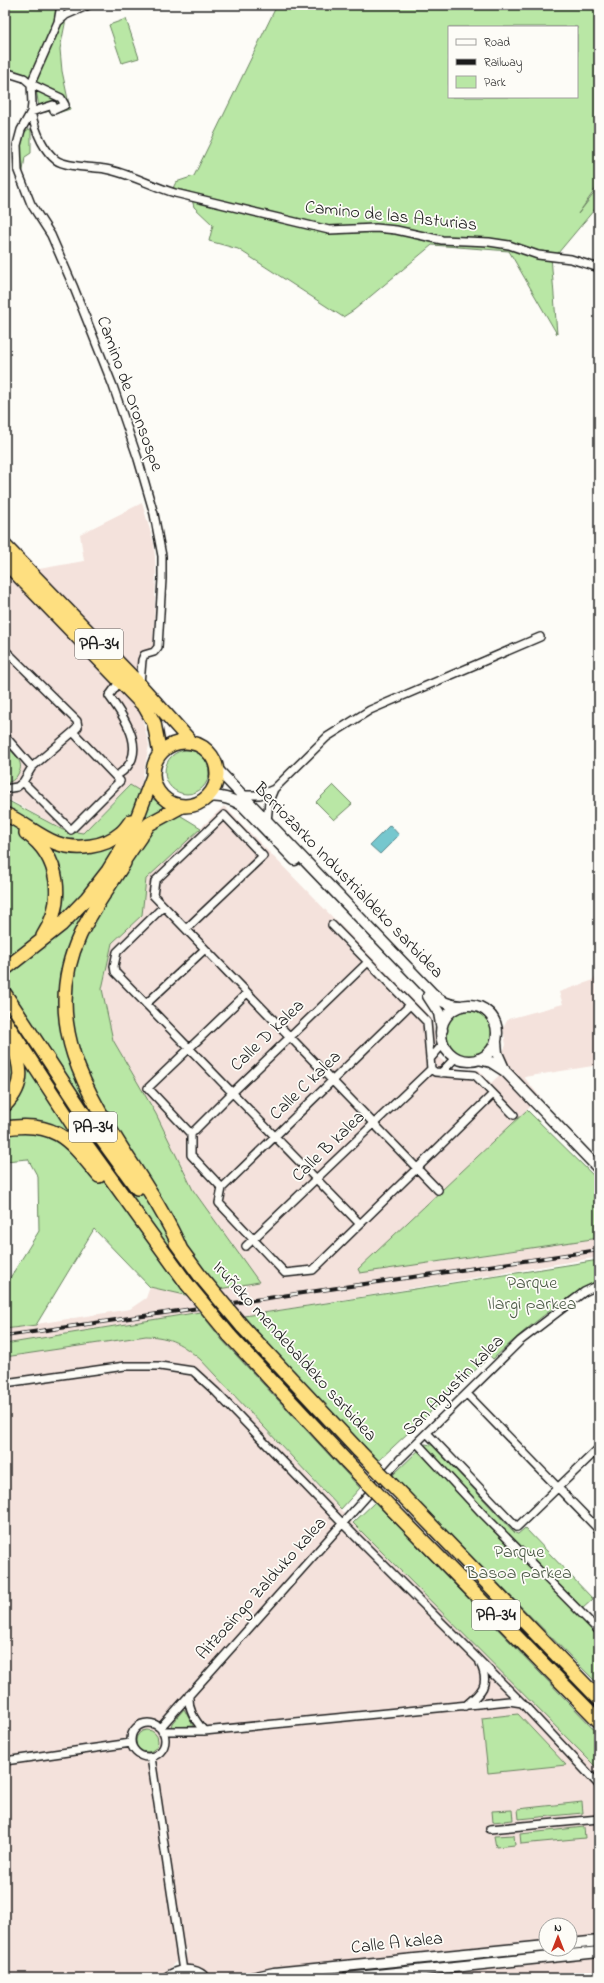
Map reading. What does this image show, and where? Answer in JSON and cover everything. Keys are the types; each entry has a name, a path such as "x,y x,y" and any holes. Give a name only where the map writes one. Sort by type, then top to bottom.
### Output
{"highway":[{"name":"PA-34","path":"5,546 140,685 192,743 208,752 217,769"},
{"name":"PA-34","path":"5,562 145,707 154,723 160,754 156,761 153,776 131,834 108,871 87,898 61,925 5,969"},
{"path":"160,754 175,744 192,743"},
{"path":"153,776 156,787 162,796 171,803 182,806 192,805 209,797 215,786 217,769"},
{"path":"181,1250 170,1224 140,1178 84,1082 69,1040 65,1017 64,996 68,969 79,936 93,909 150,824 182,806"},
{"path":"5,814 57,843 78,847 105,842 121,833 141,809"},
{"path":"5,822 15,825 33,838 45,851 53,869 57,886 57,905 48,928 38,944"},
{"path":"5,976 43,949 71,924 124,863"},
{"name":"Iruñeko mendebaldeko sarbidea","path":"8,998 92,1126 201,1277 242,1326 359,1451 599,1699"},
{"path":"5,1022 19,1061 20,1074 18,1088 5,1105"},
{"name":"Iruñeko mendebaldeko sarbidea","path":"5,1022 78,1133 155,1241 187,1284 229,1335 347,1462 599,1722"},
{"path":"5,1128 31,1126 62,1135 82,1156 133,1220 155,1241"}],"main road":[{"name":"Berriozarko Industrialdeko sarbidea","path":"217,769 432,993 448,1005 461,1006"},
{"name":"Berriozarko Industrialdeko sarbidea","path":"209,797 218,796 232,799 242,805 432,1000 439,1013 442,1030"},
{"path":"504,1071 497,1053 497,1026 493,1017 479,1006 470,1005 461,1006 448,1015 442,1030 444,1043 456,1057 491,1062 504,1071 599,1169"},
{"path":"478,1059 489,1052 496,1042"},
{"path":"578,1943 599,1941"},
{"name":"Calle A kalea","path":"252,1978 274,1973 538,1947"},
{"name":"Calle A kalea","path":"347,1978 599,1952"},
{"path":"167,1978 175,1973 183,1971 194,1972 205,1978"}],"street":[{"path":"5,72 24,78 31,84 61,98 65,105 54,110 53,106 31,112 31,84 58,22 61,5"},
{"path":"58,22 66,15 89,5"},
{"name":"Camino de Oronsospe","path":"31,112 21,130 17,145 18,171 31,204 51,235 95,339 113,386 154,514 162,556 162,579 157,650 144,655 142,660 140,685"},
{"name":"Camino de las Asturias","path":"31,112 38,135 56,161 61,163 88,166 127,174 151,186 174,193 329,230 376,228 396,230 442,240 490,242 509,245 538,255 570,259 599,268"},
{"path":"242,795 260,795 274,789 327,737 370,710 540,637"},
{"path":"5,650 77,721 78,727 32,767 23,782 18,787 5,789"},
{"path":"116,776 123,772 130,762 134,750 129,725 109,696 120,681"},
{"path":"23,782 71,830 120,781 74,732"},
{"path":"5,736 32,767"},
{"path":"267,822 269,801 274,789"},
{"path":"186,929 263,856 224,815 155,881 153,895 438,1190"},
{"path":"163,907 117,952 114,966 115,972 360,1224"},
{"path":"332,925 428,1022 431,1069 441,1073 475,1075 514,1115"},
{"path":"146,1004 205,949"},
{"name":"Calle D kalea","path":"191,1134 368,962"},
{"path":"247,993 148,1088 191,1134 191,1155 222,1188 219,1203 285,1272 313,1270 494,1094"},
{"name":"Calle C kalea","path":"222,1188 410,1004"},
{"path":"430,1059 444,1043"},
{"path":"441,1073 456,1057"},
{"name":"Calle B kalea","path":"246,1246 317,1180 431,1069"},
{"name":"San Agustin kalea","path":"342,1523 417,1443 520,1341 584,1292 599,1285"},
{"path":"5,1383 125,1366 160,1366 193,1371 216,1392 342,1523"},
{"path":"467,1394 599,1530"},
{"path":"428,1433 517,1528 599,1448"},
{"path":"417,1443 481,1512 599,1631"},
{"name":"Aitzoaingo Zalduko kalea","path":"161,1730 189,1695 342,1523 522,1703 599,1785"},
{"name":"Aitzoaingo Zalduko kalea","path":"465,1706 478,1695 484,1684 484,1671 478,1659"},
{"path":"189,1695 190,1710 194,1720 204,1731"},
{"path":"161,1730 165,1742 163,1749 159,1753 151,1757 140,1755 135,1752 131,1743 133,1732 142,1724 151,1724 161,1730 204,1731 509,1701 522,1703"},
{"path":"5,1761 131,1743"},
{"path":"151,1757 183,1971"},
{"path":"490,1829 599,1818"}],"shaded area":[{"path":"142,503 154,544 156,573 153,648 144,657 140,685 141,714 149,745 140,791 129,785 83,833 63,830 14,802 5,799 5,535 39,569 84,561 80,534"},
{"path":"224,806 432,1019 437,1056 448,1065 460,1069 479,1070 491,1083 508,1067 503,1060 503,1052 506,1045 503,1028 508,1019 563,1004 559,992 591,981 599,973 599,1065 524,1077 540,1097 520,1117 432,1263 599,1238 599,1257 208,1322 199,1312 5,1344 5,1329 130,1309 146,1298 150,1287 185,1295 259,1282 193,1190 156,1114 113,1040 102,989 112,943 142,915 146,879"},
{"path":"146,1336 163,1337 181,1344 200,1359 353,1523 599,1770 599,1978 203,1978 183,1971 188,1947 162,1978 5,1978 5,1357"}],"green space":[{"path":"5,5 80,5 81,7 66,19 60,49 62,71 70,109 52,115 51,111 40,113 35,83 29,77 5,67"},
{"path":"277,5 599,5 599,184 578,214 599,187 599,204 558,253 551,256 557,334 509,251 432,245 354,310 343,317 238,249 209,241 213,225 194,207 190,192 173,188 176,182 194,176"},
{"path":"126,19 139,58 122,63 109,25"},
{"path":"29,129 31,130 31,153 25,157 23,171 20,171 20,142 25,132"},
{"path":"5,745 18,758 20,762 20,770 16,778 5,783"},
{"path":"187,750 199,754 205,760 209,772 205,784 199,790 187,794 175,790 169,784 165,772 169,760 175,754"},
{"path":"130,785 201,828 146,879 142,915 112,943 102,989 113,1040 156,1114 193,1190 259,1282 185,1295 150,1287 94,1229 36,1325 5,1329 5,1286 39,1231 38,1177 28,1159 5,1161 5,799 63,830 83,833"},
{"path":"333,785 352,804 334,820 316,802"},
{"path":"469,1010 478,1012 486,1017 491,1025 493,1034 491,1043 486,1051 478,1056 469,1058 460,1056 452,1051 447,1043 445,1034 447,1025 452,1017 460,1012"},
{"path":"527,1110 599,1181 599,1238 360,1273 358,1269"},
{"name":"Parque Ilargi parkea","path":"599,1260 599,1280 570,1297 543,1316 493,1359 488,1354 483,1360 484,1362 378,1461 282,1360 244,1316"},
{"path":"200,1312 222,1340 360,1488 341,1509 200,1359 176,1342 163,1338 146,1336 5,1357 5,1344"},
{"name":"Parque Basoa parkea","path":"425,1444 432,1445 515,1533 518,1534 525,1528 593,1599 582,1609 599,1627 599,1685 408,1493 393,1475"},
{"path":"375,1502 599,1734 599,1770 353,1523"},
{"path":"184,1709 193,1726 171,1727 172,1723"},
{"path":"518,1714 566,1765 488,1773 482,1718"},
{"path":"143,1730 151,1730 158,1737 158,1745 151,1752 143,1752 136,1745 136,1737"},
{"path":"582,1802 583,1813 519,1819 518,1809"},
{"path":"512,1810 513,1820 493,1822 492,1811"},
{"path":"584,1827 585,1838 521,1844 520,1834"},
{"path":"514,1835 515,1845 496,1847 494,1836"}],"water":[{"path":"390,825 399,835 380,854 370,845"}],"railway":[{"path":"5,1336 599,1250"}]}
